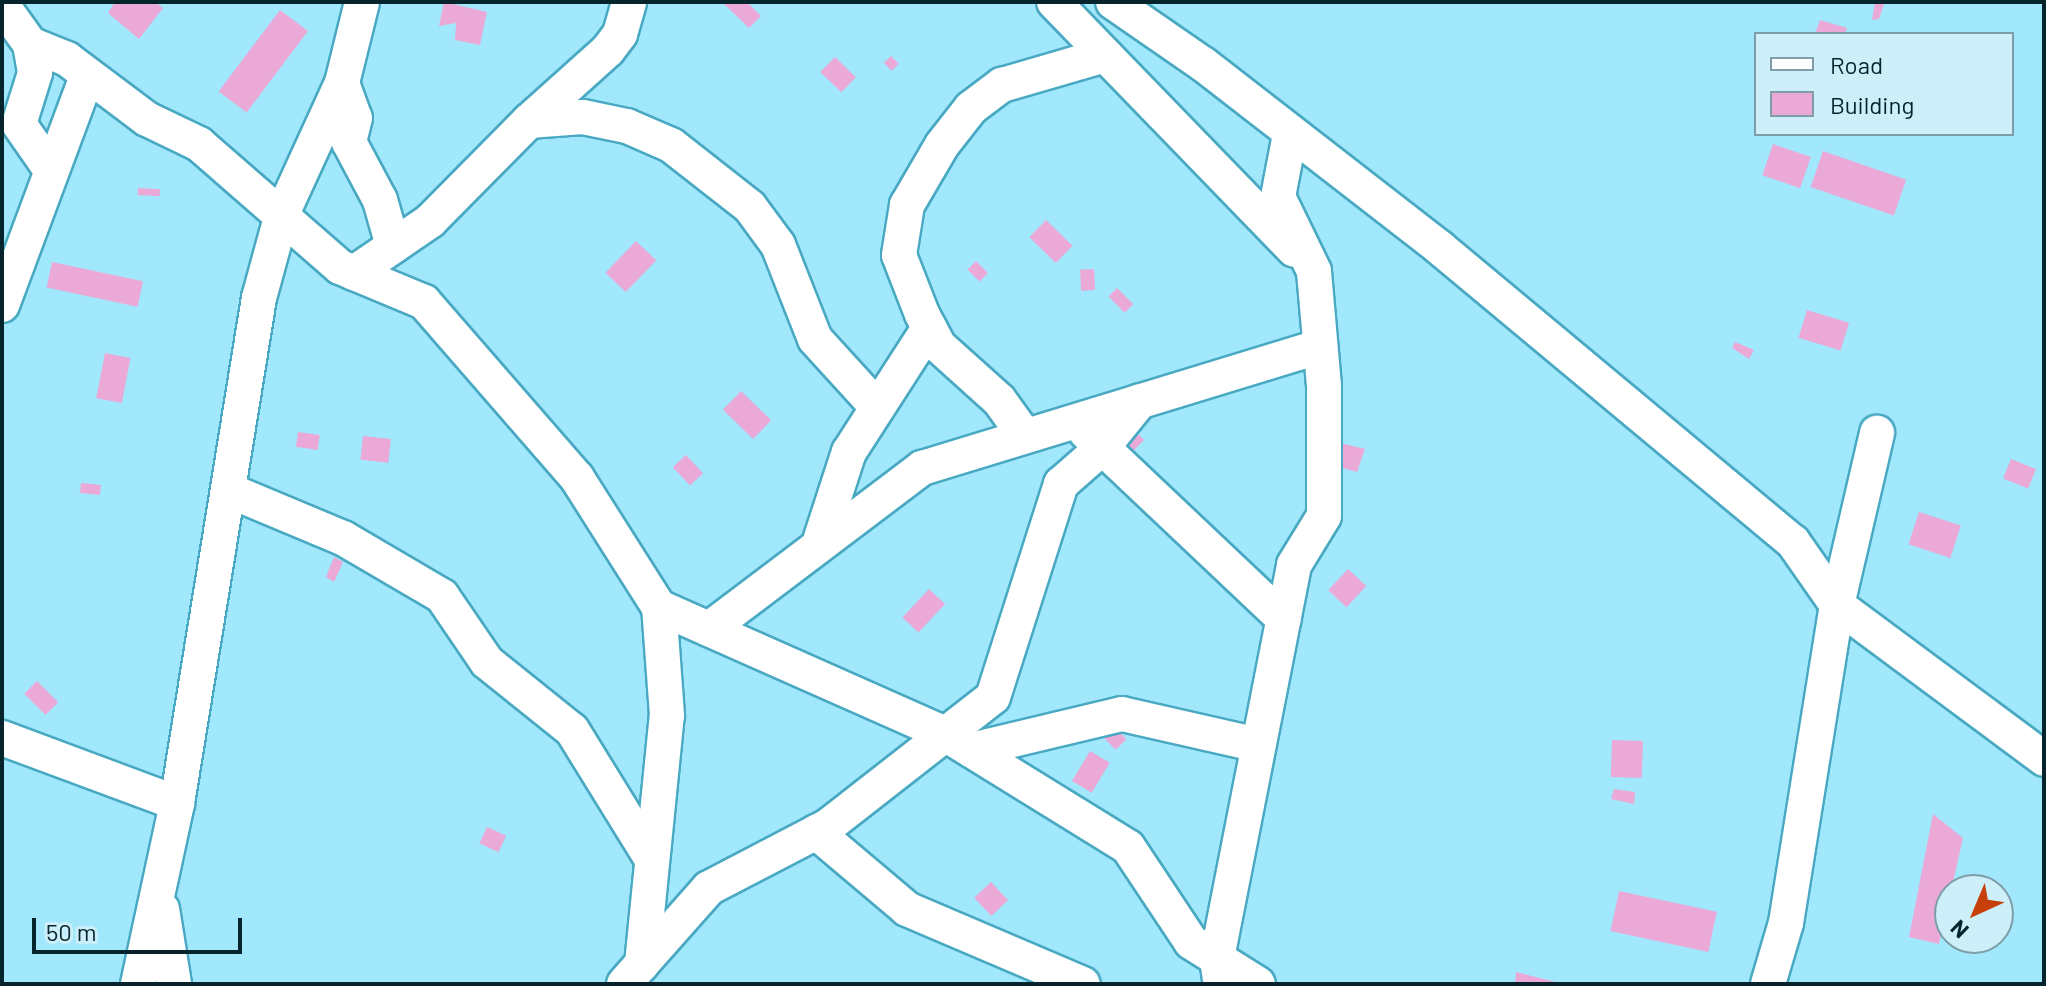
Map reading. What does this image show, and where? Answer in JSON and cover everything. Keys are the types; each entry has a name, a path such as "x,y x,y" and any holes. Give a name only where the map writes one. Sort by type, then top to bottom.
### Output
{"street":[{"path":"138,984 177,803 259,298 282,214 342,83 362,2"},
{"path":"354,273 430,221 529,121 608,50 620,34 629,2"},
{"path":"1054,2 1314,271"},
{"path":"1113,2 1440,248 1793,542 1837,605 2044,759"},
{"path":"2,5 30,44 35,73 19,124 51,170"},
{"path":"30,44 67,59 147,119 199,144 340,267 424,302 577,478 659,607 667,715 651,858 633,974"},
{"path":"1025,436 999,400 939,346 929,328 899,255 907,205 942,145 971,108 1002,85 1105,55"},
{"path":"2,305 87,77"},
{"path":"342,83 355,118 349,142 380,200 393,246"},
{"path":"529,121 583,117 627,126 671,145 710,171 750,207 778,245 815,339 877,407"},
{"path":"1219,971 1294,565 1324,516 1320,346 1314,271 1278,197 1290,134"},
{"path":"820,541 849,452 929,328"},
{"path":"709,629 820,541 922,468 1320,346"},
{"path":"633,974 709,888 816,832 958,742 993,697 1061,484 1102,448 1140,401"},
{"path":"1074,421 1284,619"},
{"path":"1768,984 1786,923 1837,605 1877,433"},
{"path":"228,490 343,538 442,596 487,662 572,730 651,858"},
{"path":"659,607 958,742 1128,847 1191,942 1219,971 1258,984"},
{"path":"958,742 1122,714 1259,745"},
{"path":"2,738 177,803"},
{"path":"816,832 907,909 1083,984"},
{"path":"159,889 174,984"}],"building":[{"path":"115,2 155,2 163,8 139,39 108,13"},
{"path":"444,2 487,12 480,45 455,40 456,23 439,26"},
{"path":"722,2 747,2 761,16 749,28"},
{"path":"1875,2 1884,4 1879,19 1872,20"},
{"path":"280,10 308,31 247,113 219,91"},
{"path":"1820,20 1847,28 1846,32 1816,32"},
{"path":"891,56 899,64 892,71 884,63"},
{"path":"835,57 856,77 841,92 820,72"},
{"path":"1773,144 1811,157 1800,188 1762,175"},
{"path":"1823,151 1906,180 1894,216 1811,187"},
{"path":"138,188 160,189 160,196 138,195"},
{"path":"1046,220 1073,246 1056,263 1029,237"},
{"path":"636,241 656,260 626,292 605,273"},
{"path":"976,261 988,273 980,282 968,269"},
{"path":"52,262 143,281 138,307 47,287"},
{"path":"1094,269 1095,290 1081,291 1080,270"},
{"path":"1117,288 1133,304 1125,313 1109,296"},
{"path":"1807,310 1849,323 1841,351 1799,338"},
{"path":"1735,342 1754,350 1749,359 1732,348"},
{"path":"105,353 131,358 122,403 96,398"},
{"path":"741,391 771,420 753,439 723,410"},
{"path":"298,432 320,435 318,450 296,447"},
{"path":"1137,433 1144,440 1129,456 1121,449"},
{"path":"363,436 391,439 388,463 360,460"},
{"path":"1340,443 1365,449 1357,472 1332,465"},
{"path":"686,455 703,473 690,486 673,467"},
{"path":"2011,459 2036,469 2028,489 2003,478"},
{"path":"81,483 101,485 100,495 80,493"},
{"path":"1919,512 1961,526 1950,558 1908,544"},
{"path":"334,557 343,562 334,582 326,577"},
{"path":"1348,569 1366,586 1347,607 1328,590"},
{"path":"929,589 945,604 918,633 902,618"},
{"path":"37,681 58,702 45,715 24,694"},
{"path":"1110,723 1126,739 1116,750 1099,734"},
{"path":"1612,740 1643,741 1642,778 1611,777"},
{"path":"1090,751 1110,763 1092,793 1072,781"},
{"path":"1614,789 1635,792 1634,804 1611,799"},
{"path":"1933,814 1963,838 1955,874 1934,874 1934,943 1909,937"},
{"path":"487,827 506,836 498,852 479,843"},
{"path":"991,882 1008,900 991,916 974,898"},
{"path":"1619,891 1717,912 1708,952 1610,931"},
{"path":"1516,972 1560,983 1560,984 1515,984"}]}
